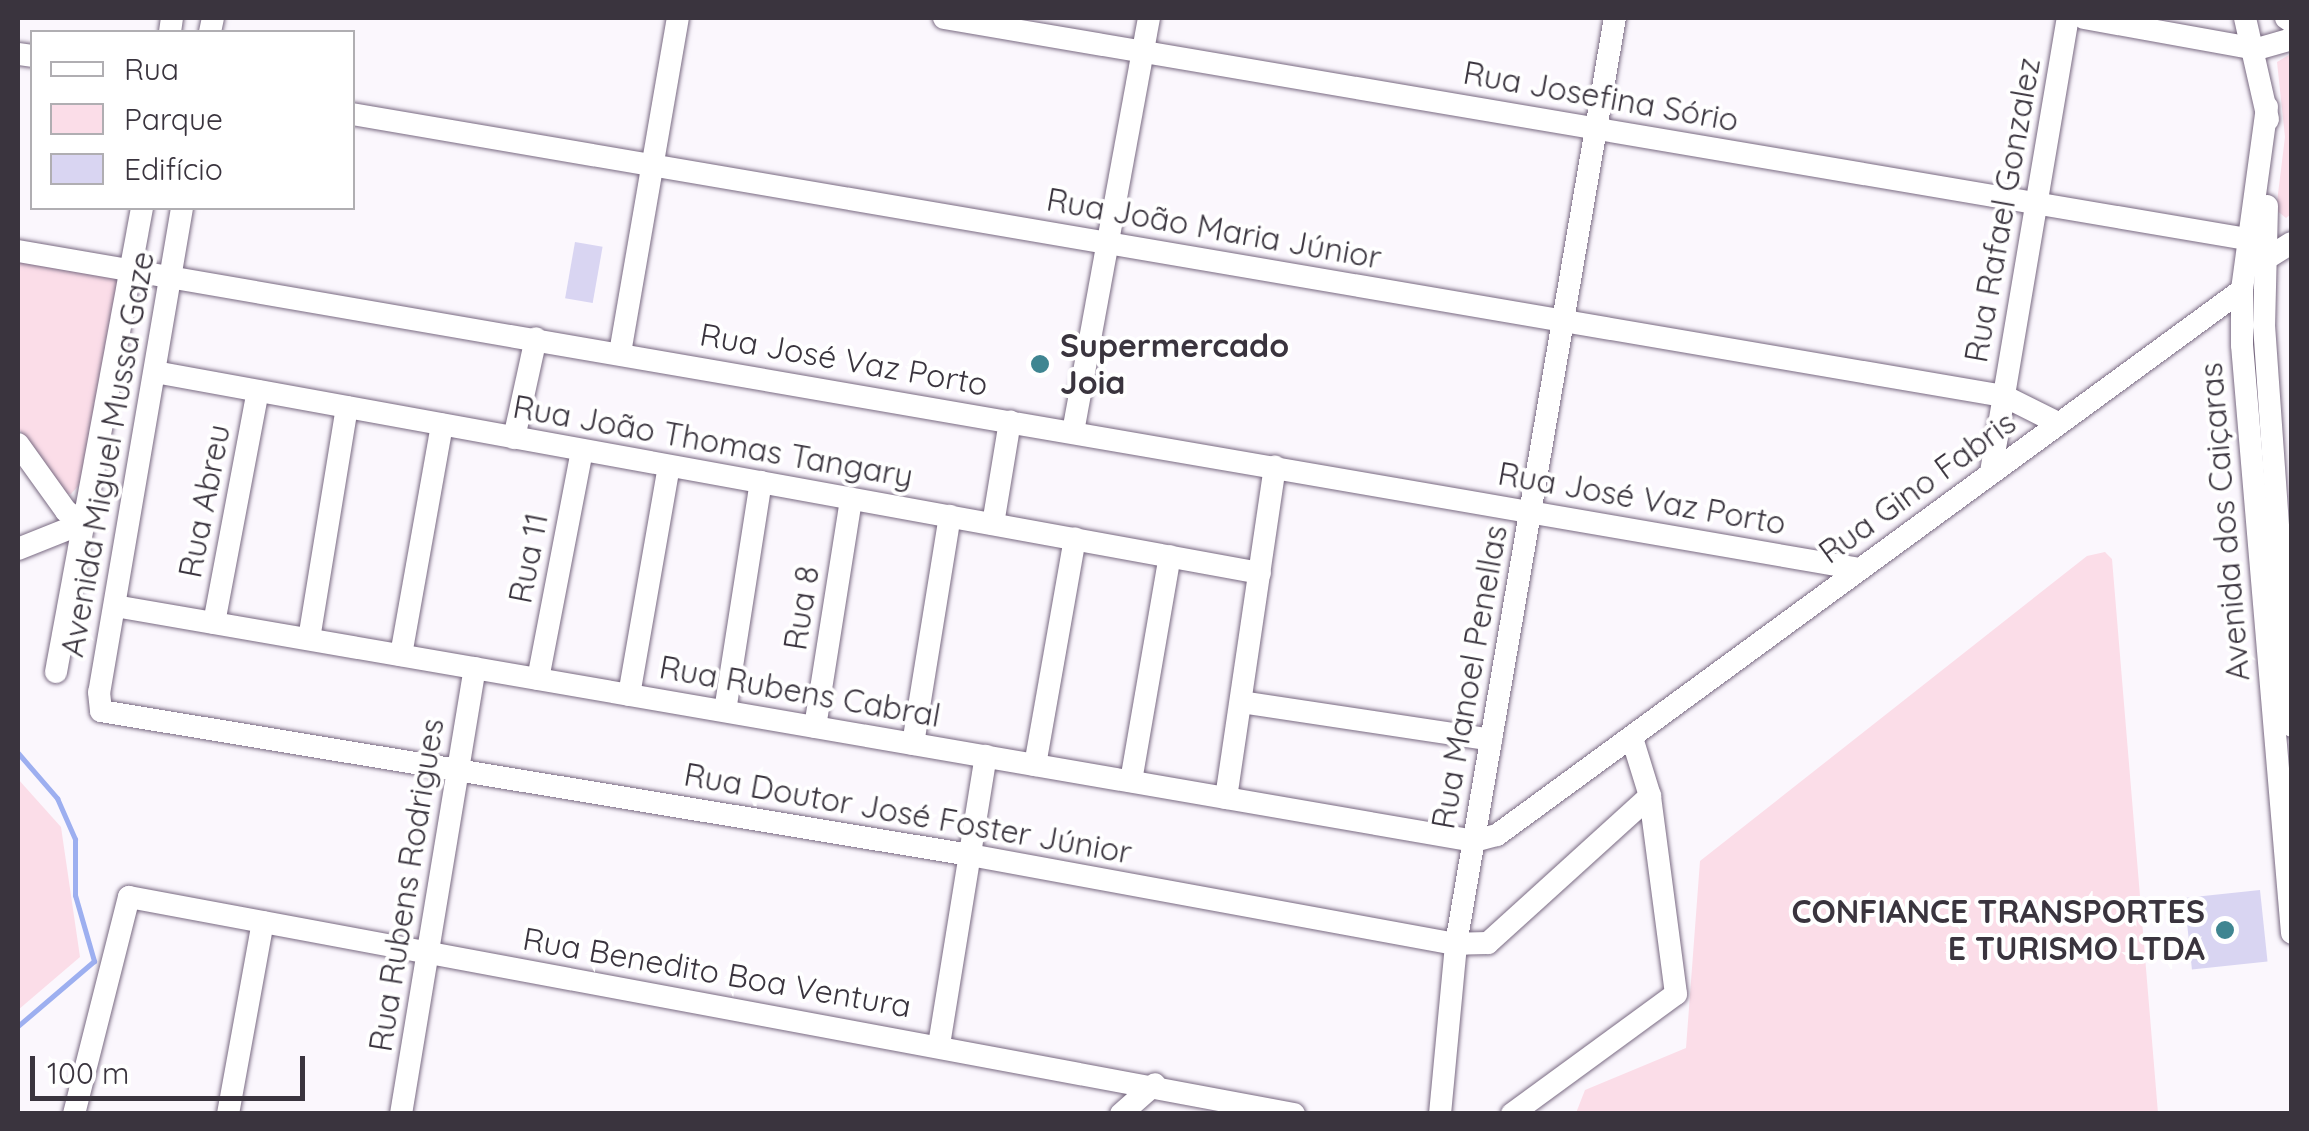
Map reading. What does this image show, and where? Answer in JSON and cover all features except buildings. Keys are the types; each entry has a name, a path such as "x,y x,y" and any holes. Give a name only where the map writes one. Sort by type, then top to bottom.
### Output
{"street":[{"path":"620,353 678,18"},
{"name":"Rua Josefina Sório","path":"944,18 2248,240"},
{"path":"1073,432 1149,18"},
{"name":"Rua Manoel Penellas","path":"1440,1114 1456,944 1615,18"},
{"name":"Rua Rafael Gonzalez","path":"1991,472 2068,18"},
{"path":"2084,18 2257,50 2292,40"},
{"name":"Avenida dos Caiçaras","path":"2245,18 2257,50 2267,107 2270,177 2262,262 2292,726"},
{"name":"Avenida dos Caiçaras","path":"2267,107 2242,290 2283,746 2292,933"},
{"name":"Rua João Maria Júnior","path":"355,115 2004,396 2058,424"},
{"name":"Avenida Miguel Mussa Gaze","path":"56,672 142,210"},
{"name":"Avenida Miguel Mussa Gaze","path":"101,711 182,210"},
{"path":"2262,262 2292,244"},
{"path":"18,250 132,267"},
{"name":"Rua José Vaz Porto","path":"132,267 1859,569"},
{"name":"Rua Gino Fabris","path":"1474,841 1497,835 2242,290"},
{"path":"514,438 536,338"},
{"name":"Rua João Thomas Tangary","path":"155,372 1260,572"},
{"name":"Rua Abreu","path":"214,622 258,392"},
{"path":"309,639 347,407"},
{"path":"993,524 1010,421"},
{"path":"401,655 442,425"},
{"path":"18,444 66,511 83,522"},
{"name":"Rua 11","path":"538,679 582,450"},
{"path":"630,694 670,466"},
{"path":"1226,798 1275,467"},
{"path":"725,711 760,482"},
{"name":"Rua 8","path":"815,727 851,499"},
{"path":"913,744 950,516"},
{"path":"18,550 83,522"},
{"path":"1034,765 1075,539"},
{"path":"1131,781 1170,556"},
{"name":"Rua Rubens Cabral","path":"115,606 1474,841"},
{"name":"Rua Rubens Rodrigues","path":"401,1114 475,668"},
{"path":"1240,702 1491,740"},
{"name":"Rua Doutor José Foster Júnior","path":"101,711 970,855 1456,944 1488,943 1650,796"},
{"path":"1512,1114 1676,994 1650,796 1632,738"},
{"path":"939,1045 986,756"},
{"name":"Rua Benedito Boa Ventura","path":"74,1114 128,898 1155,1084 1294,1114"},
{"path":"228,1114 263,922"},
{"path":"1121,1114 1155,1084"}],"green space":[{"path":"2289,55 2291,214 2286,218 2276,210 2285,137 2277,62"},
{"path":"18,260 121,278 80,484 71,494 61,493 18,427"},
{"path":"2105,552 2112,559 2158,1113 1576,1113 1585,1090 1686,1048 1700,861 2087,556"},
{"path":"18,779 61,827 80,957 18,1010"}],"waterway":[{"path":"18,753 57,798 75,839 75,895 94,961 18,1026"}],"place":[{"name":"Supermercado Joia","path":"1040,364"},
{"name":"CONFIANCE TRANSPORTES E TURISMO LTDA","path":"2225,930"}]}
